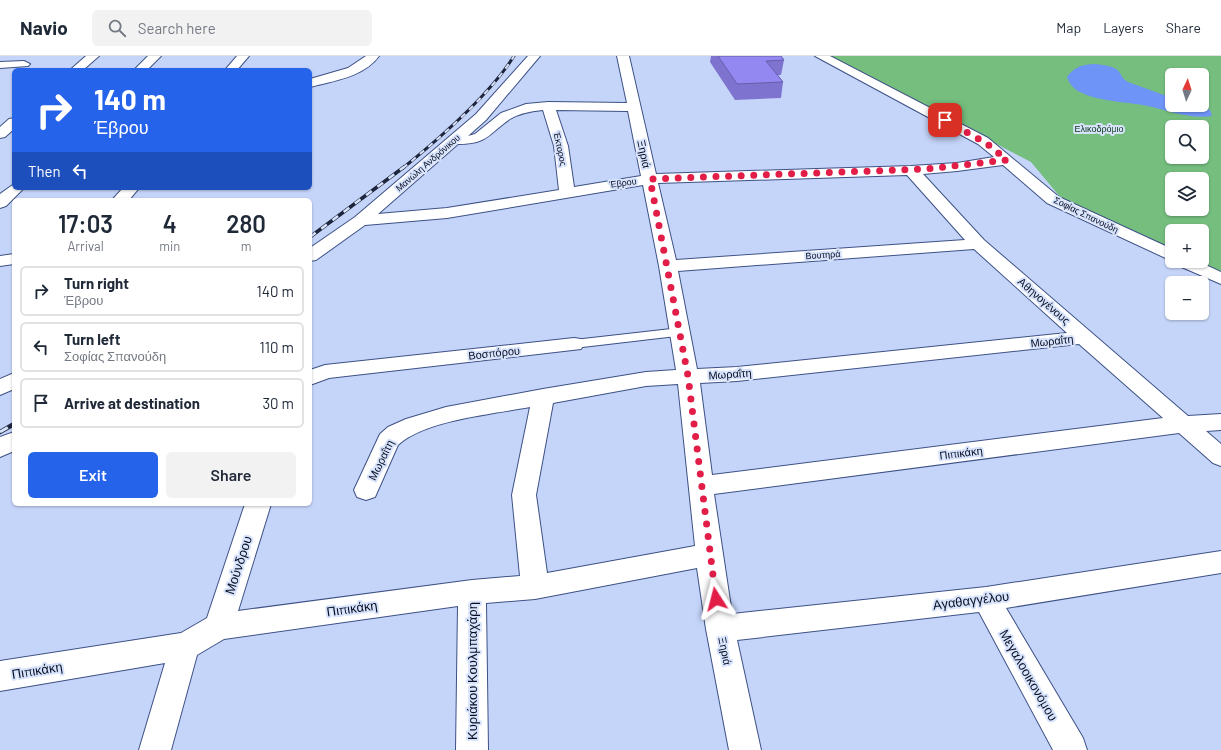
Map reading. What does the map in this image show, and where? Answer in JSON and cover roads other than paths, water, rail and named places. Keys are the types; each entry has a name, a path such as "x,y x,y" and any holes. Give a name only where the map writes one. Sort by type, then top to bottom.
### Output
{"street":[{"path":"78,68 93,56"},
{"path":"142,68 155,56"},
{"path":"233,68 243,56"},
{"path":"312,82 358,68 366,64 374,56"},
{"name":"Μανώλη Ανδρόνικου","path":"312,255 361,220 481,117 534,56"},
{"name":"Ξηριά","path":"623,56 668,266 688,376 709,555 720,629 745,750"},
{"name":"Σοφίας Σπανούδη","path":"821,56 979,138 1053,200 1165,253"},
{"path":"0,64 24,64"},
{"name":"Έκτορος","path":"548,106 561,146 567,192"},
{"path":"453,140 472,140 480,137 512,113 533,107 634,107"},
{"path":"0,115 12,114"},
{"path":"0,134 12,124"},
{"name":"Έβρου","path":"361,220 446,213 650,179 911,170 958,167 1007,160"},
{"name":"Αθηνογένους","path":"911,170 978,244 1221,457"},
{"path":"0,203 14,190"},
{"path":"122,198 129,190"},
{"name":"Βουτηρά","path":"668,266 978,244"},
{"path":"0,261 12,259"},
{"path":"1198,268 1221,279"},
{"name":"Μωραΐτη","path":"366,490 388,440 396,433 414,425 446,415 543,396 646,379 737,374 1085,337"},
{"name":"Βοσπόρου","path":"312,377 325,372 346,369 574,344"},
{"path":"0,388 12,381"},
{"path":"535,588 524,495 543,396"},
{"name":"Πιπικάκη","path":"702,486 1183,424 1221,422"},
{"path":"0,448 12,441"},
{"name":"Μούνδρου","path":"218,627 257,506"},
{"name":"Πιπικάκη","path":"0,676 185,646 218,627 472,592 535,588 709,555"},
{"name":"Αγαθαγγέλου","path":"720,629 986,599 1221,562"},
{"name":"Κυριάκου Κουλμπαχάρη","path":"472,592 472,750"},
{"name":"Μεγαλοοικονόμου","path":"986,599 1071,750"},
{"path":"155,750 185,646"}],"lane":[{"name":"Βοσπόρου","path":"574,344 680,332"}],"water":[{"path":"1087,65 1105,65 1115,68 1128,82 1165,95 1165,110 1143,105 1095,98 1078,91 1071,85 1067,77 1079,67"},
{"path":"1209,110 1212,116 1197,117 1173,112 1209,112"}],"railway":[{"path":"403,168 448,130 478,101 504,71 514,56"},
{"path":"312,236 404,167"},
{"path":"0,432 12,425"}],"park label":[{"name":"Ελικοδρόμιο","path":"1099,129"}]}
